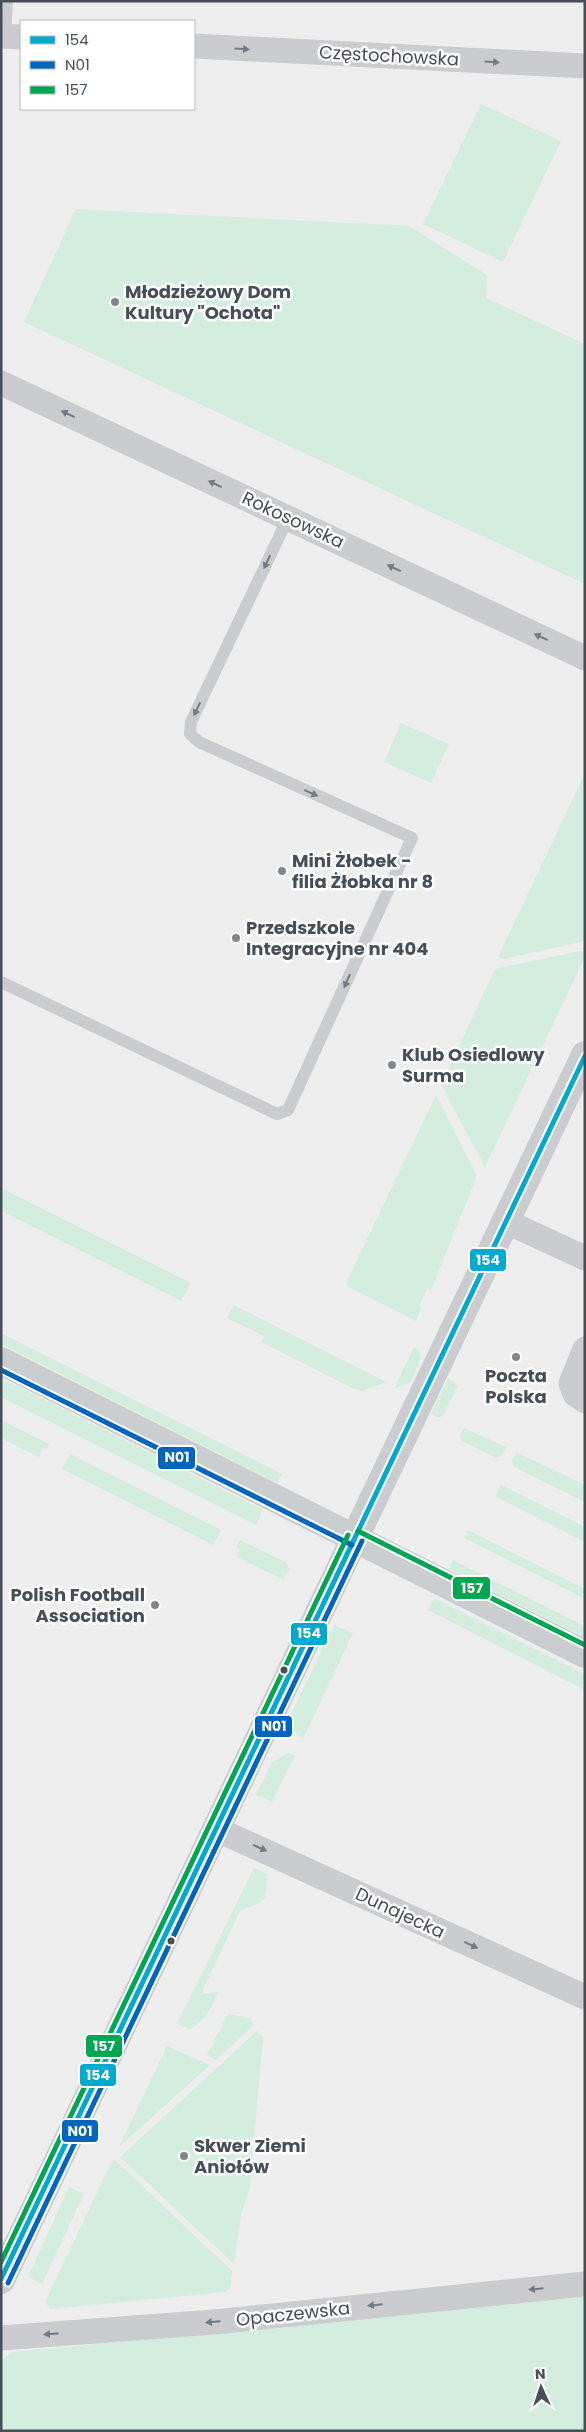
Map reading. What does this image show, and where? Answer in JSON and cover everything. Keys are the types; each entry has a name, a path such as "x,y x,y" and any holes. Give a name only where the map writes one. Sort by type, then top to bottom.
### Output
{"main road":[{"path":"1,1361 585,1654"}],"street":[{"name":"Częstochowska","path":"195,46 585,66"},
{"name":"Rokosowska","path":"1,383 585,658"},
{"path":"1,2280 585,1055"},
{"path":"505,1221 585,1258"},
{"path":"585,1349 571,1383 575,1394 585,1401"},
{"name":"Dunajecka","path":"216,1829 585,1997"},
{"name":"Opaczewska","path":"1,2338 223,2321 585,2284"}],"lane":[{"path":"7,1 9,36"},
{"path":"1,982 278,1114 288,1110 412,838 199,742 190,734 191,722 288,518"}],"green space":[{"path":"481,104 561,141 503,262 423,224"},
{"path":"76,209 409,226 487,275 486,298 585,344 585,584 24,322"},
{"path":"401,723 449,744 431,783 384,762"},
{"path":"585,773 585,941 503,959 498,957"},
{"path":"580,951 585,952 585,957 485,1167 441,1085 495,969"},
{"path":"436,1095 477,1176 431,1290 427,1288 419,1306 422,1307 416,1321 347,1286 346,1283"},
{"path":"1,1188 191,1283 181,1301 1,1211"},
{"path":"234,1305 386,1382 362,1391 354,1389 261,1342 264,1336 227,1318"},
{"path":"1,1333 282,1474 277,1483 1,1344"},
{"path":"414,1347 419,1351 421,1358 411,1382 394,1389"},
{"path":"1,1378 263,1510 256,1525 1,1397"},
{"path":"448,1378 455,1382 457,1387 443,1416 438,1417 431,1414"},
{"path":"1,1420 49,1444 47,1449 43,1447 39,1457 1,1438"},
{"path":"464,1428 506,1447 501,1456 496,1458 462,1441 460,1435"},
{"path":"516,1452 585,1485 585,1502 514,1467 512,1461"},
{"path":"70,1454 221,1530 213,1545 62,1469"},
{"path":"501,1485 585,1527 585,1542 495,1496"},
{"path":"468,1530 585,1589 585,1599 464,1538"},
{"path":"240,1540 287,1563 289,1569 284,1580 236,1557 240,1550 236,1547"},
{"path":"453,1560 585,1626 585,1638 449,1569"},
{"path":"434,1598 585,1674 585,1690 428,1610"},
{"path":"334,1625 353,1633 303,1739 293,1728 291,1721 292,1712"},
{"path":"288,1753 295,1755 272,1802 256,1795 272,1762"},
{"path":"254,1868 267,1874 265,1896 263,1900 255,1905 240,1911 201,1994 218,1992 213,2003 204,2018 190,2029 177,2024"},
{"path":"228,2014 251,2018 254,2025 216,2060 207,2055"},
{"path":"257,2031 263,2037 250,2187 241,2214 234,2264 120,2157"},
{"path":"167,2046 210,2065 119,2147"},
{"path":"115,2160 232,2271 230,2289 226,2292 51,2309 45,2302 110,2165"},
{"path":"69,2187 84,2194 42,2284 28,2277"},
{"path":"585,2297 585,2431 1,2431 1,2361 12,2352"}],"transit line":[{"name":"154","path":"1,2279 585,1056"},
{"name":"N01","path":"1,1370 352,1545"},
{"name":"157","path":"358,1531 585,1645"},
{"name":"157","path":"1,2262 348,1535"},
{"name":"N01","path":"8,2283 362,1541"}],"place":[{"name":"Młodzieżowy Dom Kultury \"Ochota\"","path":"115,302"},
{"name":"Mini Żłobek - filia Żłobka nr 8","path":"282,871"},
{"name":"Przedszkole Integracyjne nr 404","path":"236,938"},
{"name":"Klub Osiedlowy Surma","path":"392,1065"},
{"name":"Poczta Polska","path":"516,1357"},
{"name":"Polish Football Association","path":"155,1605"},
{"name":"Skwer Ziemi Aniołów","path":"184,2156"}]}
